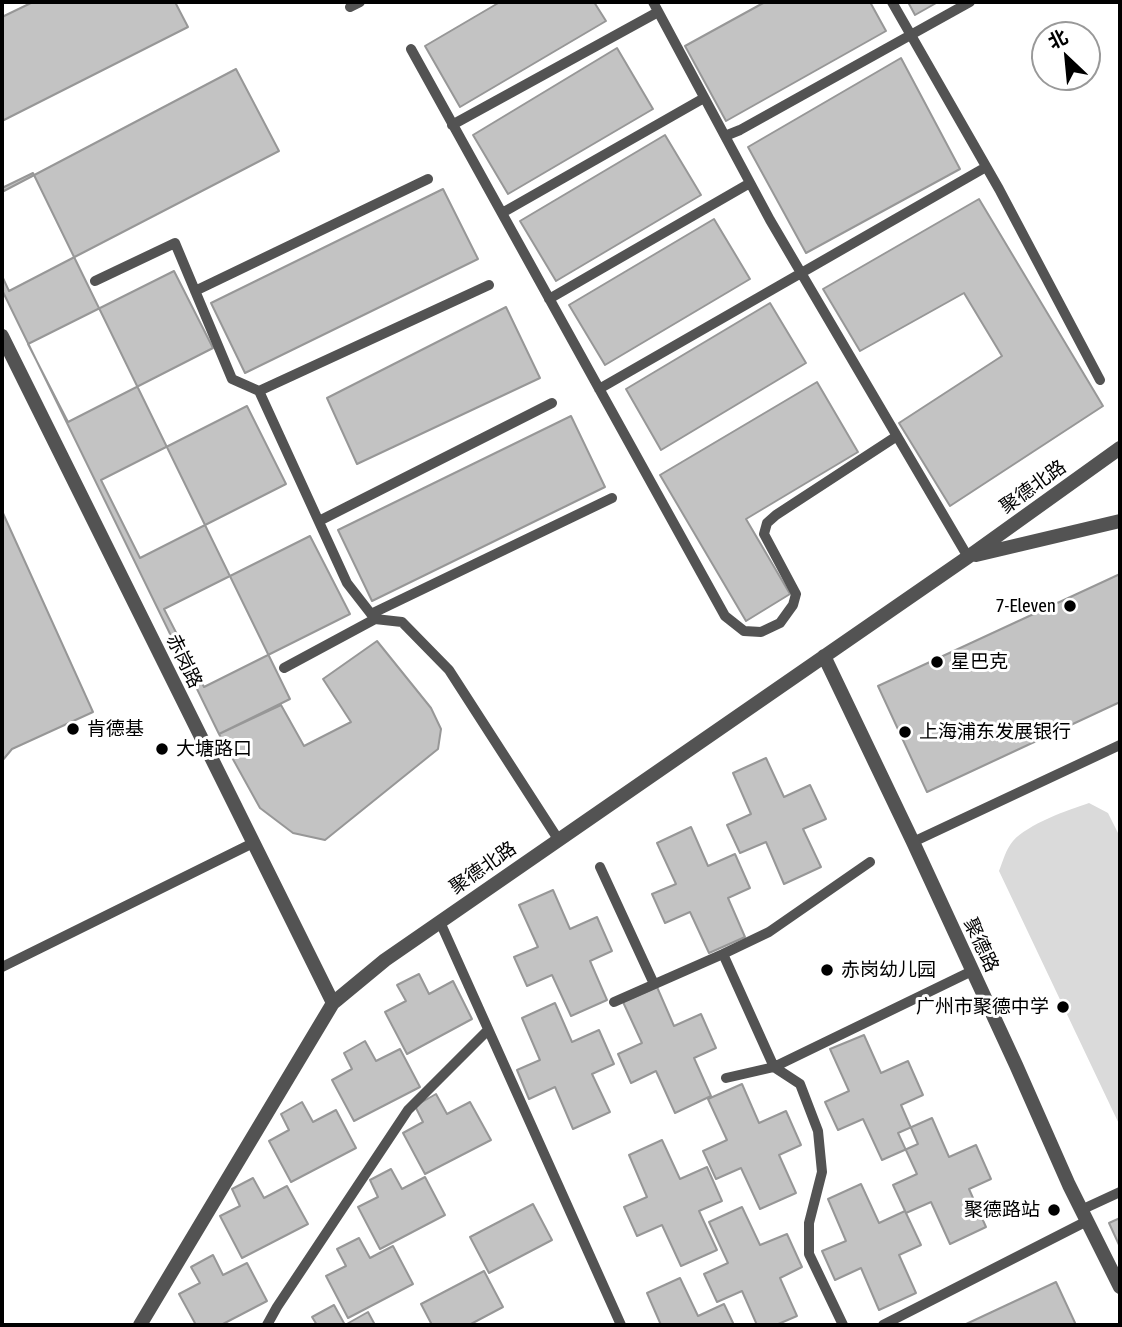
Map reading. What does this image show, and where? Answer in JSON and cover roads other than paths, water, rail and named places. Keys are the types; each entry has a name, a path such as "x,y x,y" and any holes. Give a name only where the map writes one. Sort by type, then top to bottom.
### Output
{"street":[{"name":"赤岗路","path":"2,336 332,1003"},
{"name":"聚德北路","path":"140,1325 332,1003 385,960 968,557 1120,448"},
{"name":"聚德北路","path":"968,557 1120,521"},
{"name":"聚德路","path":"824,656 913,842 1084,1216 1120,1287"}],"lane":[{"path":"350,7 360,2"},
{"path":"653,2 801,273 968,557"},
{"path":"892,2 986,167 1100,380"},
{"path":"725,135 740,130 970,2"},
{"path":"453,125 659,12"},
{"path":"411,49 725,616 744,631 761,632 780,623 793,605 796,594 764,534 766,523 897,436"},
{"path":"502,213 704,98"},
{"path":"600,389 986,167"},
{"path":"195,291 428,179"},
{"path":"550,299 750,183"},
{"path":"95,281 174,243 232,379 259,391 347,583 373,617 402,622 449,670 558,839"},
{"path":"259,391 489,285"},
{"path":"319,521 552,403"},
{"path":"284,668 373,617 612,498"},
{"path":"913,842 1120,745"},
{"path":"2,967 253,842"},
{"path":"614,1002 769,932 870,862"},
{"path":"600,867 654,984"},
{"path":"439,922 621,1325"},
{"path":"723,954 774,1067 800,1084 818,1131 822,1172 809,1223 810,1254 843,1325"},
{"path":"726,1078 774,1067 972,971"},
{"path":"267,1325 408,1110 488,1030"},
{"path":"883,1325 1084,1216 1120,1192"}],"place":[{"name":"7-Eleven","path":"1070,606"},
{"name":"星巴克","path":"937,662"},
{"name":"肯德基","path":"73,729"},
{"name":"上海浦东发展银行","path":"905,732"},
{"name":"大塘路口","path":"162,749"},
{"name":"赤岗幼儿园","path":"827,970"},
{"name":"广州市聚德中学","path":"1063,1007"},
{"name":"聚德路站","path":"1054,1210"}]}
